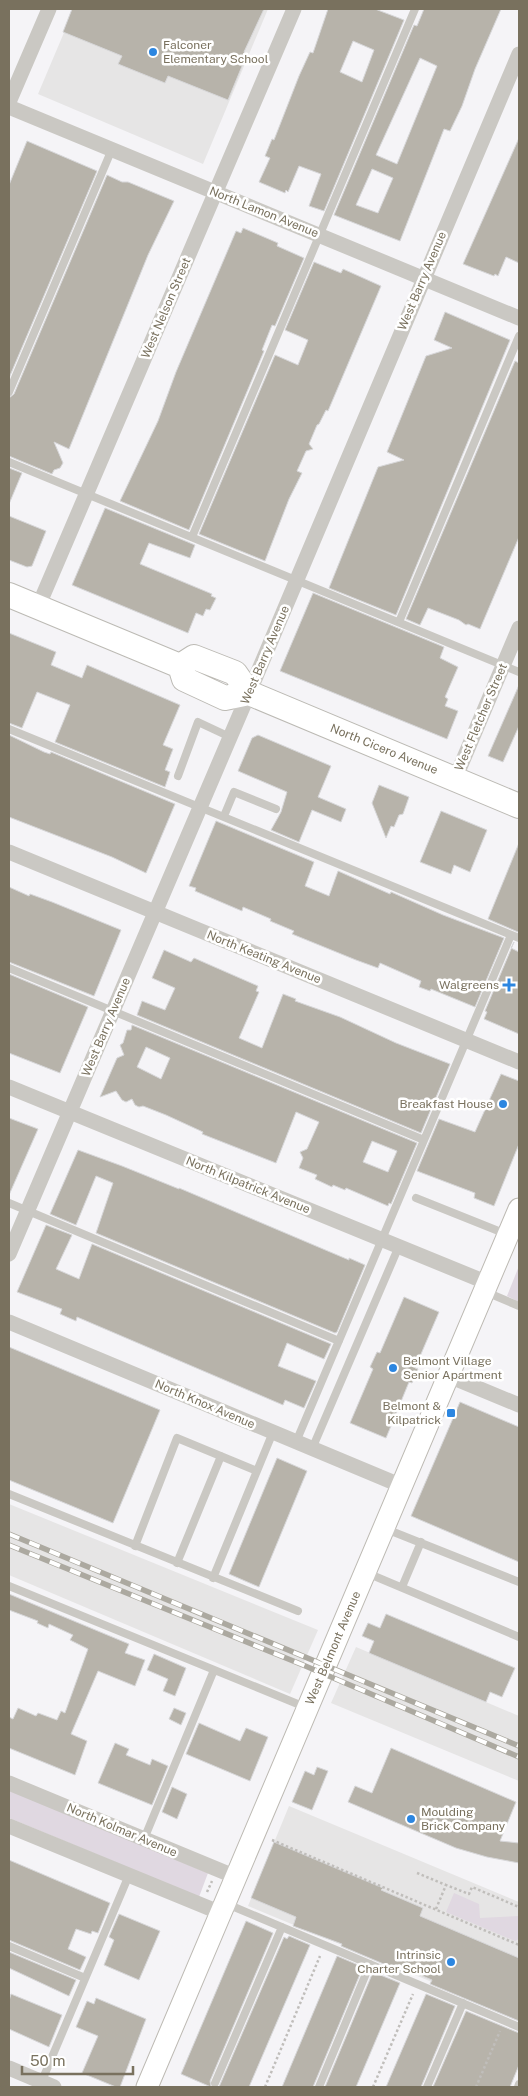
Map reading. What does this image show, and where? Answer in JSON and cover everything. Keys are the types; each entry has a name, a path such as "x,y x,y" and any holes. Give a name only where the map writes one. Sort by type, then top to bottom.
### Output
{"main road":[{"path":"9,595 180,666 184,680 225,698 249,693"},
{"name":"North Cicero Avenue","path":"249,693 519,806"},
{"name":"West Belmont Avenue","path":"147,2087 519,1209"}],"street":[{"path":"9,102 49,9"},
{"name":"West Nelson Street","path":"38,607 294,9"},
{"name":"West Barry Avenue","path":"9,1254 519,54"},
{"name":"North Lamon Avenue","path":"9,107 519,318"},
{"name":"West Fletcher Street","path":"455,778 519,628"},
{"name":"North Keating Avenue","path":"9,852 519,1062"},
{"name":"North Kilpatrick Avenue","path":"9,1087 399,1246 486,1287"},
{"name":"North Knox Avenue","path":"9,1322 402,1486"},
{"path":"449,1376 519,1405"},
{"name":"North Kolmar Avenue","path":"9,1783 236,1877"},
{"path":"9,1826 129,1875 223,1908"},
{"path":"9,2068 45,2085"}],"lane":[{"path":"192,537 415,9"},
{"path":"9,392 112,149"},
{"path":"399,622 519,336"},
{"path":"9,462 519,672"},
{"path":"178,776 198,722 230,737"},
{"path":"9,729 519,938"},
{"path":"224,816 234,792 276,809"},
{"path":"296,1442 511,935"},
{"path":"9,968 424,1140"},
{"path":"416,1198 508,1235"},
{"path":"9,1204 339,1341"},
{"path":"312,1448 399,1246"},
{"path":"486,1287 519,1306"},
{"path":"212,1578 274,1432"},
{"path":"135,1546 178,1438 257,1471"},
{"path":"177,1563 221,1456"},
{"path":"9,1494 212,1578 298,1611"},
{"path":"384,1528 519,1582"},
{"path":"402,1587 420,1542"},
{"path":"366,1572 519,1637"},
{"path":"9,1586 308,1708"},
{"path":"144,1839 214,1670"},
{"path":"45,2085 85,1978 129,1875"},
{"path":"223,1908 282,1927 519,2027"},
{"path":"215,2083 282,1927"},
{"path":"9,1946 85,1978"},
{"path":"319,2087 370,1964"},
{"path":"427,2087 463,2003"}],"path":[{"path":"272,1840 519,1944"},
{"path":"418,1873 469,1894 472,1887 519,1906"},
{"path":"206,1896 214,1875"},
{"path":"436,1909 446,1885"},
{"path":"265,2087 325,1945"},
{"path":"373,2087 417,1984"},
{"path":"476,2087 504,2021"}],"shaded area":[{"name":"Falconer Elementary School","path":"74,9 268,9 203,164 38,94"},
{"path":"519,1266 519,1302 507,1296"},
{"path":"9,1504 318,1630 290,1694 9,1575"},
{"path":"356,1647 519,1716 519,1781 331,1703"},
{"path":"9,1790 208,1873 199,1897 9,1818"},
{"name":"Intrinsic Charter School","path":"289,1806 519,1902 519,2018 248,1906"},
{"path":"454,1893 479,1904 480,1918 519,1916 519,1939 515,1941 446,1912"}],"building":[{"path":"72,9 264,9 244,52 247,54 228,100 168,76 165,83 118,64 122,56 63,32"},
{"path":"328,9 375,9 404,20 324,211 309,206 321,174 299,166 288,192 286,190 285,193 259,182 270,158 265,156 272,139 274,140 310,52 313,53","holes":["353,41 374,50 362,82 340,72"]},
{"path":"424,9 501,9 475,69 462,106 450,131 444,129 400,241 334,215 414,25 417,26","holes":["420,58 437,66 397,164 376,155","372,169 393,178 378,213 356,205"]},
{"path":"519,138 519,263 506,257 498,276 495,274 494,276 463,264"},
{"path":"27,141 97,171 9,378 9,185"},
{"path":"107,175 174,201 148,255 69,449 54,442 63,463 52,474 9,456 9,398 14,394"},
{"path":"243,228 278,243 277,246 304,258 275,326 272,325 262,350 264,351 189,530 120,501 158,421 176,372 236,231 241,233"},
{"path":"314,262 341,273 343,269 381,286 328,411 326,410 317,425 309,444 313,449 306,451 297,471 302,473 289,499 265,561 199,534 275,355 298,365 308,340 285,330"},
{"path":"445,312 510,340 396,615 329,588 378,467 404,460 387,452 426,356 452,348 434,340"},
{"path":"515,361 519,363 519,537 480,629 468,624 466,625 459,620 428,608 420,625 406,619"},
{"path":"9,468 22,473 9,504"},
{"path":"105,508 195,545 190,558 149,543 140,564 212,594 211,596 216,598 210,610 206,609 203,616 196,613 188,633 72,585"},
{"path":"9,516 46,531 32,566 27,567 9,560"},
{"path":"313,593 444,647 440,658 458,667 445,697 448,699 445,706 458,711 447,739 280,671"},
{"path":"9,633 56,652 51,665 82,678 87,665 180,705 163,745 173,749 165,770 170,772 165,787 55,742 70,705 37,692 22,728 9,723"},
{"path":"519,685 519,726 503,762 488,756"},
{"path":"9,735 44,752 50,754 51,752 175,804 146,873 112,857 9,817"},
{"path":"258,735 331,766 318,797 346,809 341,822 312,810 299,842 271,830 281,812 287,792 238,771 252,738"},
{"path":"379,785 409,797 403,814 399,815 394,827 391,826 386,838 372,803"},
{"path":"441,811 487,830 470,872 454,865 451,874 420,862"},
{"path":"216,821 314,862 305,886 329,896 338,871 390,894 391,892 443,915 504,938 475,1007 431,989 430,991 419,987 421,981 380,963 378,968 356,960 292,934 294,931 243,907 242,911 195,891 196,888 189,886"},
{"path":"519,843 519,930 518,932 488,919"},
{"path":"9,887 121,930 94,996 9,962"},
{"name":"Walgreens","path":"511,948 519,952 519,1034 484,1019 487,1012 485,1011"},
{"path":"164,950 191,962 194,958 258,986 256,991 259,992 239,1038 262,1048 283,994 296,999 295,1001 340,1017 396,1043 450,1064 421,1133 137,1015 142,1001 165,1010 175,988 152,978"},
{"path":"9,974 88,1007 60,1073 9,1053"},
{"path":"132,1025 417,1143 391,1204 389,1203 388,1206 346,1188 345,1190 333,1185 332,1187 315,1179 317,1175 299,1168 303,1158 300,1152 307,1149 319,1122 296,1112 276,1163 202,1134 203,1132 166,1115 143,1106 139,1107 135,1105 132,1099 126,1102 122,1100 116,1091 100,1097 117,1058 124,1055 120,1045 123,1043 127,1030 131,1030","holes":["146,1047 170,1058 161,1079 137,1067","372,1141 397,1151 388,1172 363,1162"]},
{"path":"501,1074 519,1081 519,1144 494,1206 474,1198 475,1193 417,1171 439,1119 475,1132"},
{"path":"9,1118 38,1129 9,1195"},
{"path":"78,1150 179,1188 349,1260 349,1258 365,1265 337,1332 335,1333 96,1233 113,1183 96,1176 76,1225 50,1214"},
{"path":"46,1225 72,1235 56,1269 79,1279 92,1244 331,1344 324,1359 287,1343 278,1366 316,1381 304,1408 285,1400 283,1405 77,1317 76,1321 60,1314 62,1309 17,1292"},
{"name":"Belmont Village Senior Apartment","path":"404,1297 439,1312 415,1368 418,1369 412,1383 409,1382 386,1438 350,1423 373,1369 370,1367 377,1352 380,1353"},
{"path":"9,1347 160,1410 113,1523 9,1480"},
{"path":"460,1402 519,1427 519,1562 411,1516"},
{"path":"277,1458 307,1471 259,1587 229,1574"},
{"path":"9,1594 129,1644 125,1653 145,1660 135,1686 98,1671 71,1734 87,1741 75,1775 9,1748 9,1717 13,1719 18,1708 36,1716 38,1713 57,1720 61,1711 65,1713 88,1649 70,1640 73,1635 49,1624 48,1628 37,1623 38,1621 9,1610"},
{"path":"386,1614 515,1668 502,1697 490,1692 486,1702 369,1653 374,1641 362,1636 368,1623 380,1628"},
{"path":"154,1654 186,1668 175,1696 163,1691 168,1679 147,1670"},
{"path":"174,1708 186,1713 181,1725 169,1719"},
{"path":"199,1723 240,1741 246,1728 268,1737 250,1781 186,1754"},
{"path":"115,1743 129,1749 126,1755 150,1765 152,1759 168,1766 152,1805 98,1783"},
{"path":"391,1748 516,1802 500,1841 519,1843 519,1863 487,1857 456,1848 348,1802 355,1786 372,1793"},
{"path":"317,1767 328,1771 312,1810 292,1802 305,1771 314,1775"},
{"path":"172,1787 187,1794 177,1819 162,1812"},
{"path":"274,1842 383,1888 381,1890 423,1908 420,1916 519,1958 519,2021 430,1984 432,1980 406,1969 405,1973 341,1946 342,1944 293,1926 296,1917 251,1898"},
{"path":"9,1860 110,1903 98,1933 92,1931 91,1934 76,1929 68,1949 86,1957 80,1970 9,1940"},
{"path":"119,1914 160,1931 139,1980 104,1965 114,1940 109,1937"},
{"path":"246,1921 273,1933 210,2081 211,2087 181,2074"},
{"path":"289,1936 310,1945 249,2087 219,2087 284,1937 287,1939"},
{"path":"9,1952 76,1980 69,1996 9,1968"},
{"path":"337,1956 363,1967 313,2087 282,2087"},
{"path":"373,1972 400,1983 356,2087 325,2087"},
{"path":"11,1994 62,2015 49,2047 9,2029 9,2001"},
{"path":"426,1994 455,2006 421,2087 386,2087"},
{"path":"96,1998 146,2019 120,2087 82,2073 98,2036 76,2027 87,2001 94,2004"},
{"path":"466,2011 519,2033 519,2065 510,2087 433,2087"}],"railway":[{"path":"9,1534 519,1746"},
{"path":"9,1545 303,1665 519,1757"}],"place":[{"name":"Falconer Elementary School","path":"153,52"},
{"name":"Walgreens","path":"509,985"},
{"name":"Breakfast House","path":"503,1104"},
{"name":"Belmont Village Senior Apartment","path":"393,1368"},
{"name":"Belmont & Kilpatrick","path":"451,1413"},
{"name":"Moulding Brick Company","path":"411,1819"},
{"name":"Intrinsic Charter School","path":"451,1962"}]}
